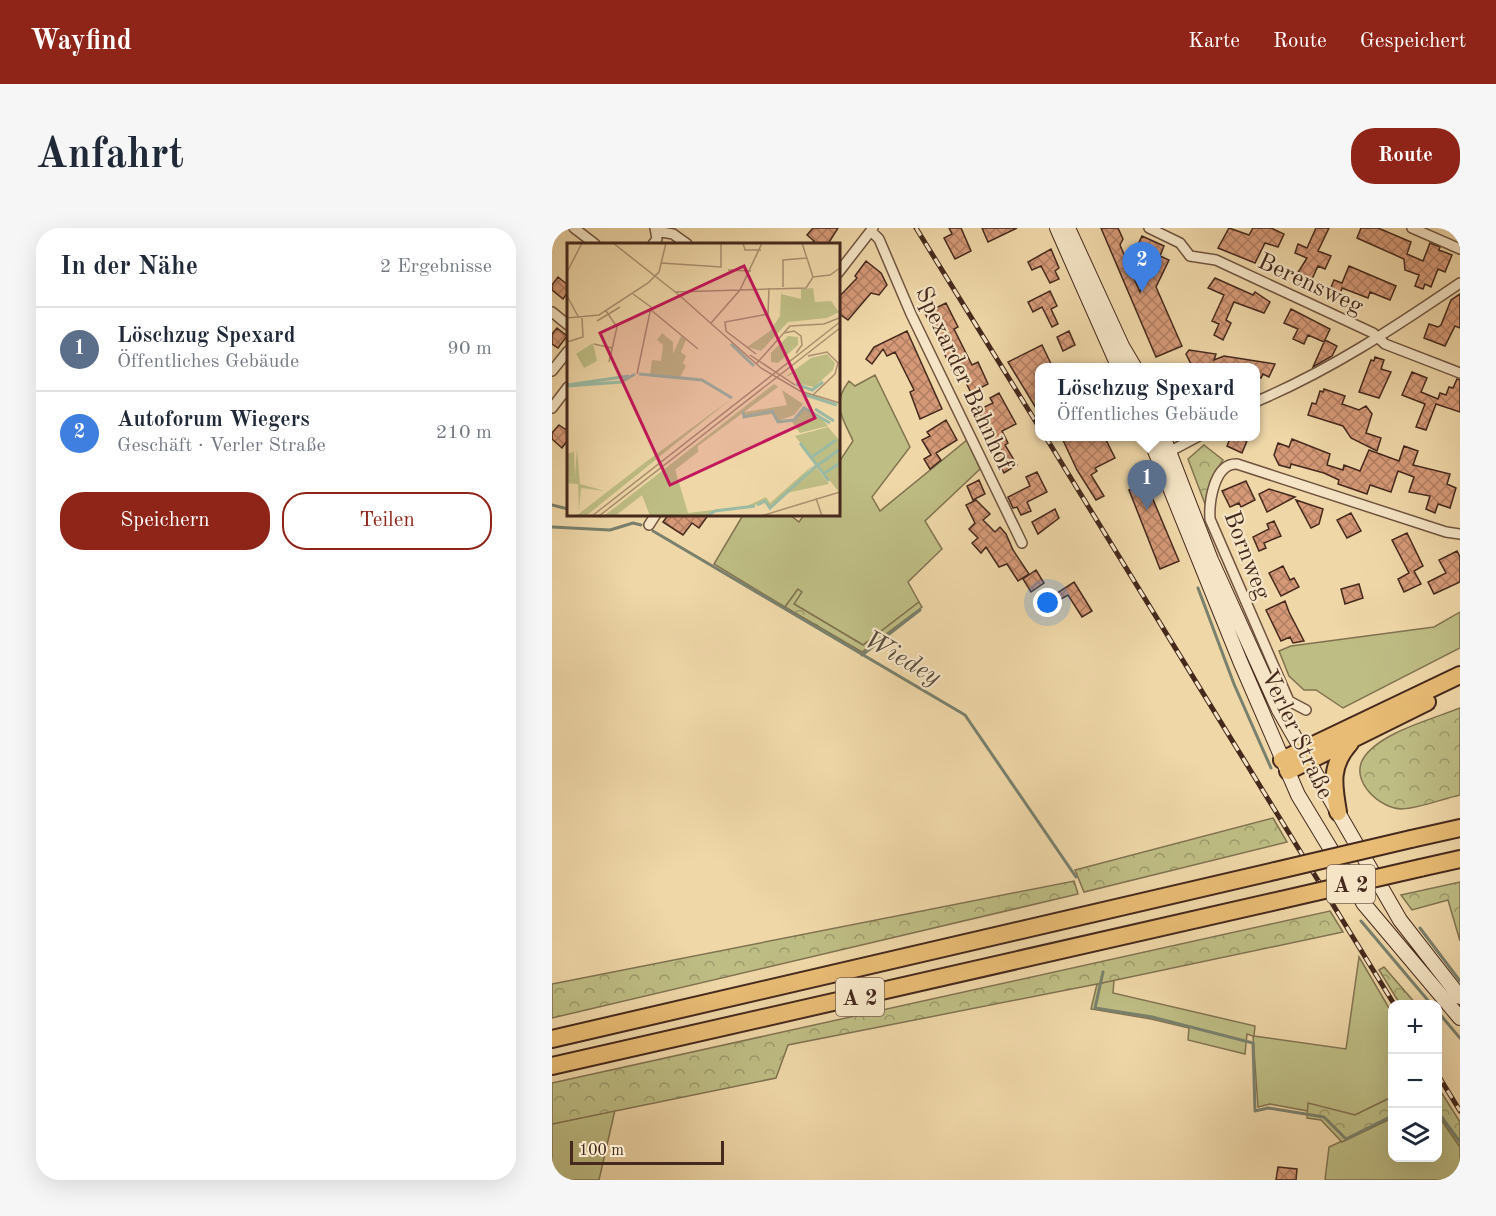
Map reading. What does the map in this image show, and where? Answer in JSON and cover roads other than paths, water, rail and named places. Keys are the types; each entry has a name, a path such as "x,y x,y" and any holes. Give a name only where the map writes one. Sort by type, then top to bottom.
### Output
{"highway":[{"path":"1285,765 1460,675"},
{"path":"1304,756 1353,740 1460,685"},
{"path":"1338,812 1333,771 1336,761 1353,740"},
{"name":"A 2","path":"552,1039 1459,828"},
{"name":"A 2","path":"552,1066 1456,860"}],"main road":[{"path":"1057,228 1117,363"},
{"path":"1068,228 1132,363"},
{"name":"Verler Straße","path":"1160,441 1163,455 1298,795 1364,904 1460,1018"},
{"name":"Verler Straße","path":"1163,455 1252,656 1304,756 1400,920 1460,997"}],"street":[{"path":"574,228 594,243"},
{"name":"Berensweg","path":"1149,228 1180,243 1190,256 1216,260 1373,333 1385,344 1460,373"},
{"path":"1412,228 1460,249"},
{"path":"654,243 657,239 656,229 673,234 686,243"},
{"path":"840,270 872,230"},
{"name":"Spexarder Bahnhof","path":"872,230 879,239 911,314 1022,543"},
{"path":"1260,400 1301,383 1379,339 1460,283"},
{"path":"552,312 567,324"},
{"path":"552,371 567,352"},
{"path":"560,361 567,366"},
{"path":"552,408 567,388"},
{"path":"1163,455 1190,441"},
{"name":"Bornweg","path":"1306,710 1289,701 1210,519 1211,496 1222,470 1229,464 1237,464 1446,532 1460,534"},
{"path":"650,525 655,516"}],"waterway":[{"path":"552,505 567,509"},
{"name":"Wiedey","path":"552,527 610,530 633,523 641,525"},
{"name":"Wiedey","path":"653,531 965,715 1076,877"},
{"path":"1198,588 1234,684 1271,768"},
{"path":"862,655 920,610"},
{"path":"1361,921 1428,1000"},
{"path":"1420,928 1460,981"},
{"name":"Wiedey","path":"1103,972 1095,1008 1152,1017 1253,1043 1255,1111 1268,1108 1324,1117 1346,1139 1388,1118"},
{"path":"1442,1017 1460,1038"},
{"name":"Wiedey","path":"1442,1117 1460,1142"}],"railway":[{"path":"916,228 1035,421"},
{"path":"1048,441 1392,1000"},
{"path":"1442,1082 1460,1111"}],"place":[{"name":"Autoforum Wiegers","path":"1142,292"},
{"name":"Löschzug Spexard","path":"1147,510"}]}
